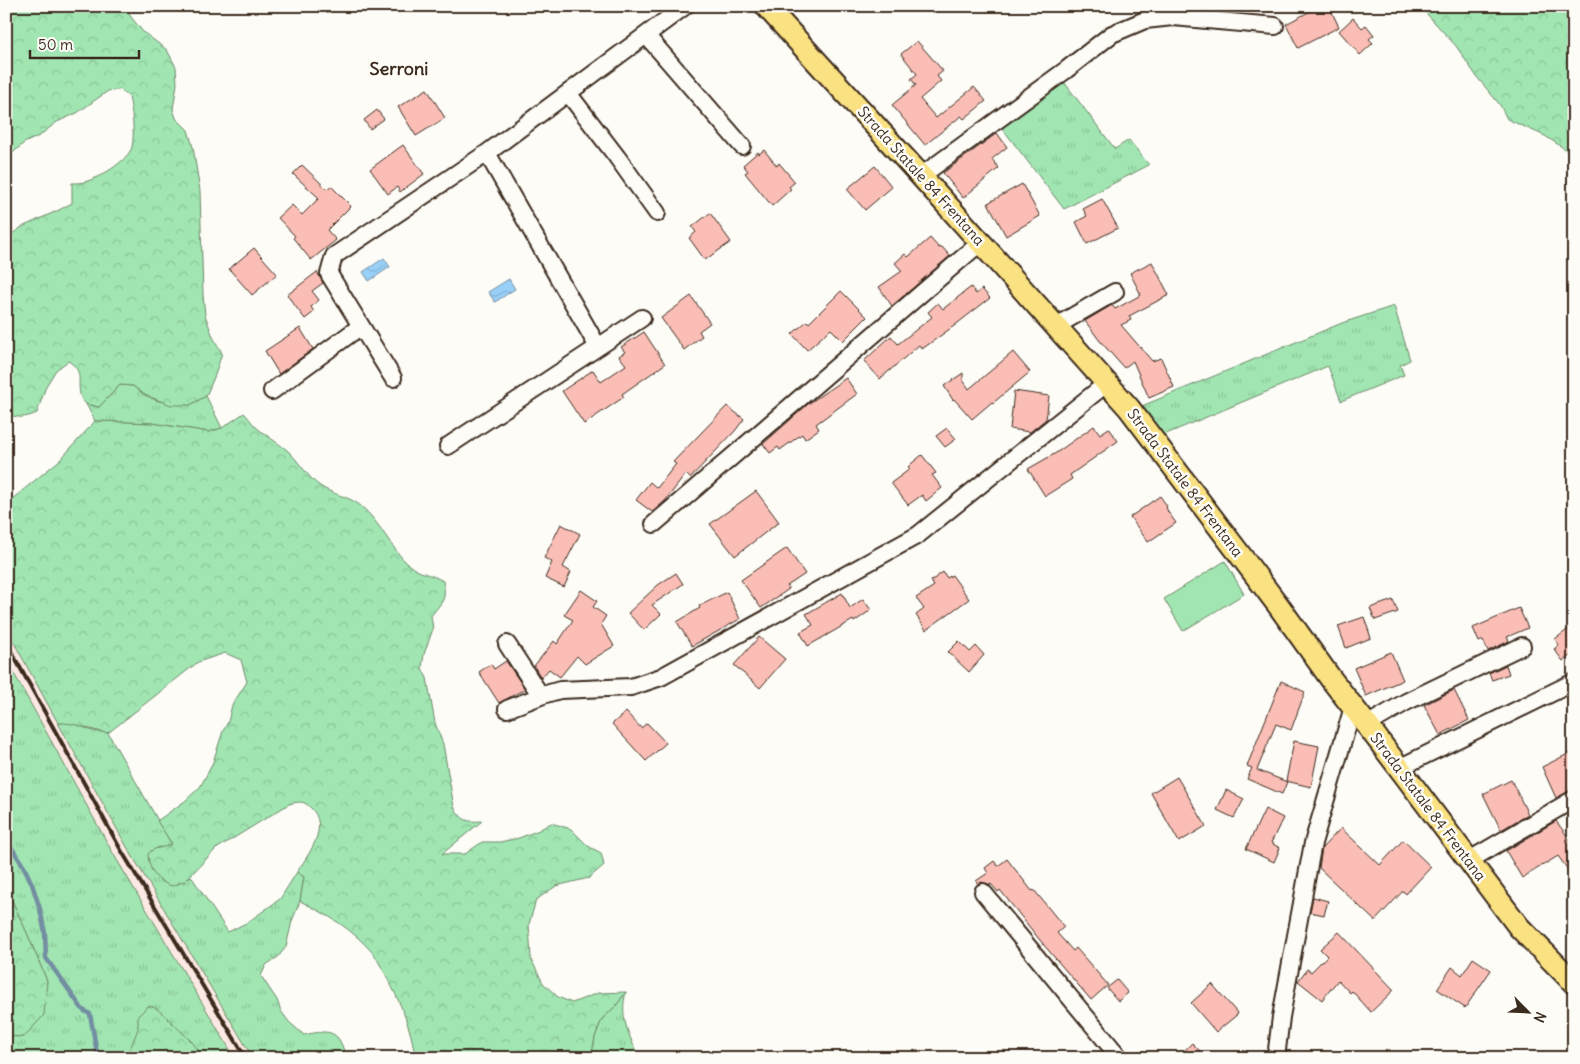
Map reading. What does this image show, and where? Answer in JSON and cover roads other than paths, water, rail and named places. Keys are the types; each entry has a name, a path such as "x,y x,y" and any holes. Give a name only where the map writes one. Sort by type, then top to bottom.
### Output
{"main road":[{"name":"Strada Statale 84 Frentana","path":"766,6 981,242 1134,415 1519,927 1574,983"}],"street":[{"path":"393,378 329,274 334,256 487,153 685,6"},
{"path":"921,176 1112,34 1145,20 1173,17 1275,26"},
{"path":"646,35 742,146"},
{"path":"568,93 617,156 657,213"},
{"path":"487,153 598,347"},
{"path":"654,524 981,242"},
{"path":"1056,326 1115,292"},
{"path":"448,446 642,318"},
{"path":"272,391 362,326"},
{"path":"507,709 560,690 631,688 661,677 918,535 1107,383"},
{"path":"507,644 541,696"},
{"path":"1367,726 1406,702 1522,646"},
{"path":"1399,768 1574,682"},
{"path":"1276,1058 1281,1017 1313,843 1353,708"},
{"path":"1468,861 1574,799"},
{"path":"983,892 1120,1058"}],"water":[{"path":"384,258 390,267 369,281 363,272"},
{"path":"509,279 515,289 495,302 488,292"}],"waterway":[{"path":"6,839 24,867 32,884 45,933 46,958 83,1010 90,1014 98,1058"}],"railway":[{"path":"6,642 121,850 246,1058"}],"district":[{"name":"Serroni","path":"399,69"}]}
